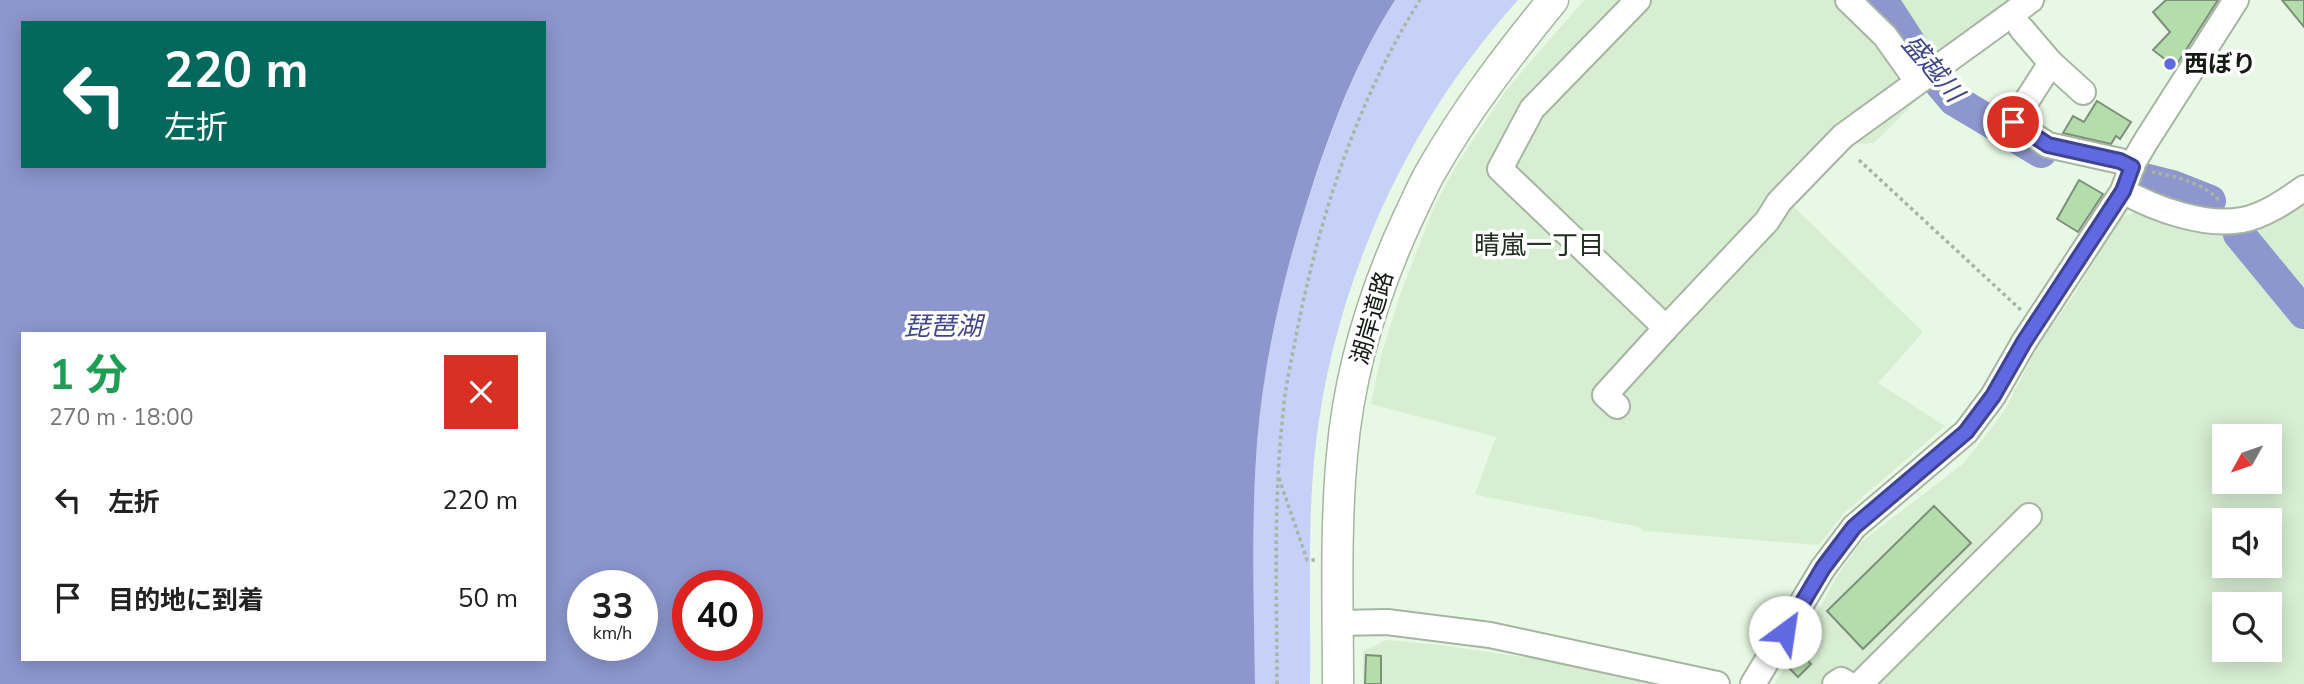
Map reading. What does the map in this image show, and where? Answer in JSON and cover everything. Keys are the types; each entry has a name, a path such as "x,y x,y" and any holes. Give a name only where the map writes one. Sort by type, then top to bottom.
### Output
{"main road":[{"name":"湖岸道路","path":"1338,684 1338,517 1342,453 1366,329 1389,259 1436,163 1487,83 1553,0"}],"street":[{"path":"1638,0 1532,109 1500,169 1666,328"},
{"path":"1848,0 1925,75"},
{"path":"1616,405 1605,395 1843,135 2031,0"},
{"path":"1753,684 1836,550 1854,527 1973,424 1993,396 2035,324 2123,191 2137,168 2146,141 2236,0"},
{"path":"2021,28 2051,63 2083,92"},
{"path":"2051,63 2013,122 2048,145 2120,161 2137,168"},
{"path":"2123,191 2181,215 2222,221 2242,220 2262,213 2304,188"},
{"path":"1860,684 2029,516"},
{"path":"1338,623 1387,622 1490,635 1717,684"},
{"path":"1835,684 1841,680 1848,684"}],"path":[{"path":"1278,684 1279,476 1283,412 1313,260 1352,136 1379,75 1420,0"},
{"path":"1859,160 2035,324"},
{"path":"2137,168 2171,176 2199,187 2219,200 2224,210"},
{"path":"1279,476 1307,560"}],"shaded area":[{"path":"1395,0 1518,0 1478,48 1409,153 1381,210 1358,268 1324,389 1315,451 1310,538 1310,684 1255,684 1255,474 1260,410 1271,343 1295,244 1331,132 1359,65"},
{"path":"1584,0 2048,0 1980,55 1970,55 1931,86 1874,143 1848,144 1791,204 1923,332 1878,383 1945,426 1844,513 1819,545 1644,531 1639,527 1475,494 1496,437 1371,404 1381,356 1400,295 1434,207 1456,166 1507,89"},
{"path":"2304,200 2304,684 1774,684 1798,649 1836,578 1860,543 1964,463 2003,413 2040,342 2074,295 2115,225 2124,216 2138,212 2167,223"},
{"path":"1386,640 1530,658 1657,684 1363,684 1363,651"}],"water":[{"name":"琵琶湖","path":"0,0 1395,0 1358,67 1329,136 1293,248 1270,345 1260,411 1255,474 1255,684 0,684"}],"building":[{"path":"2166,0 2218,0 2175,67 2153,50 2170,32 2153,12"},
{"path":"2282,0 2304,0 2304,27"},
{"path":"2097,101 2131,122 2120,139 2116,136 2111,144 2063,133 2073,116 2084,122"},
{"path":"2079,180 2103,194 2078,232 2057,219"},
{"path":"1934,506 1971,543 1863,649 1827,611"},
{"path":"1801,654 1811,664 1798,677 1788,667"},
{"path":"1366,655 1381,656 1381,684 1365,684"}],"waterway":[{"name":"盛越川","path":"1882,0 1922,62 1954,100 2041,152"},
{"name":"盛越川","path":"2140,178 2172,186 2210,201"},
{"name":"盛越川","path":"2239,234 2304,313"}],"place":[{"name":"西ぼり","path":"2170,64"}],"district":[{"name":"晴嵐一丁目","path":"1539,245"}],"route":[{"path":"1785,632 1823,568 1854,527 1966,432 1980,416 2024,342 2123,191 2132,167 2120,161 2048,145 2013,122"}]}
